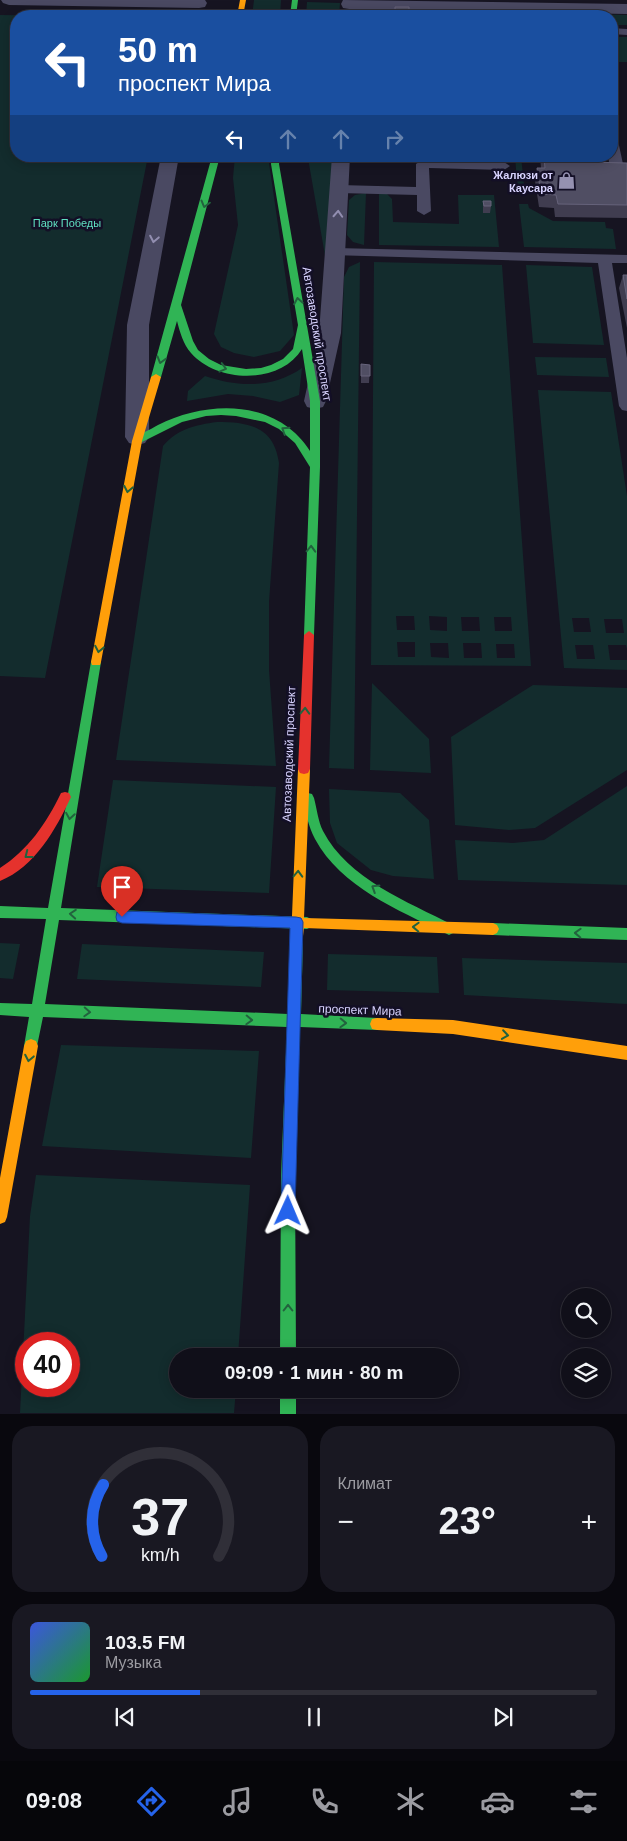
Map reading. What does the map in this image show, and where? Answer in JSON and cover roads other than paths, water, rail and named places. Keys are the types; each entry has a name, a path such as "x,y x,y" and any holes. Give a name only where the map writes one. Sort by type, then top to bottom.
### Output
{"street":[{"path":"9,0 198,6"},
{"path":"349,7 627,9"},
{"path":"137,442 138,325 169,162"},
{"path":"0,1217 137,442 177,305 214,162"},
{"name":"Автозаводский проспект","path":"275,162 315,401 315,467 296,922 295,1021 288,1176 288,1348"},
{"path":"315,401 330,333 340,162"},
{"path":"177,305 189,343 196,354 221,369 244,372 264,371 282,364 295,352 301,340 302,325"},
{"path":"137,442 167,423 187,415 211,410 239,411 269,419 295,436 315,467"},
{"path":"0,875 35,850 56,817 78,768"},
{"path":"302,778 320,838 345,867 374,888 448,929"},
{"path":"0,912 627,934"},
{"name":"проспект Мира","path":"0,1009 453,1028 627,1053"},
{"path":"5,1122 10,1160"},
{"path":"288,1398 288,1414"}],"lane":[{"path":"616,162 617,168 627,168"},
{"path":"424,211 422,164 504,166"},
{"path":"339,189 424,191"},
{"path":"336,252 627,259"},
{"path":"604,258 627,406"}],"place":[{"name":"Жалюзи от Каусара","path":"567,181"}],"park label":[{"name":"Парк Победы","path":"67,223"}]}
